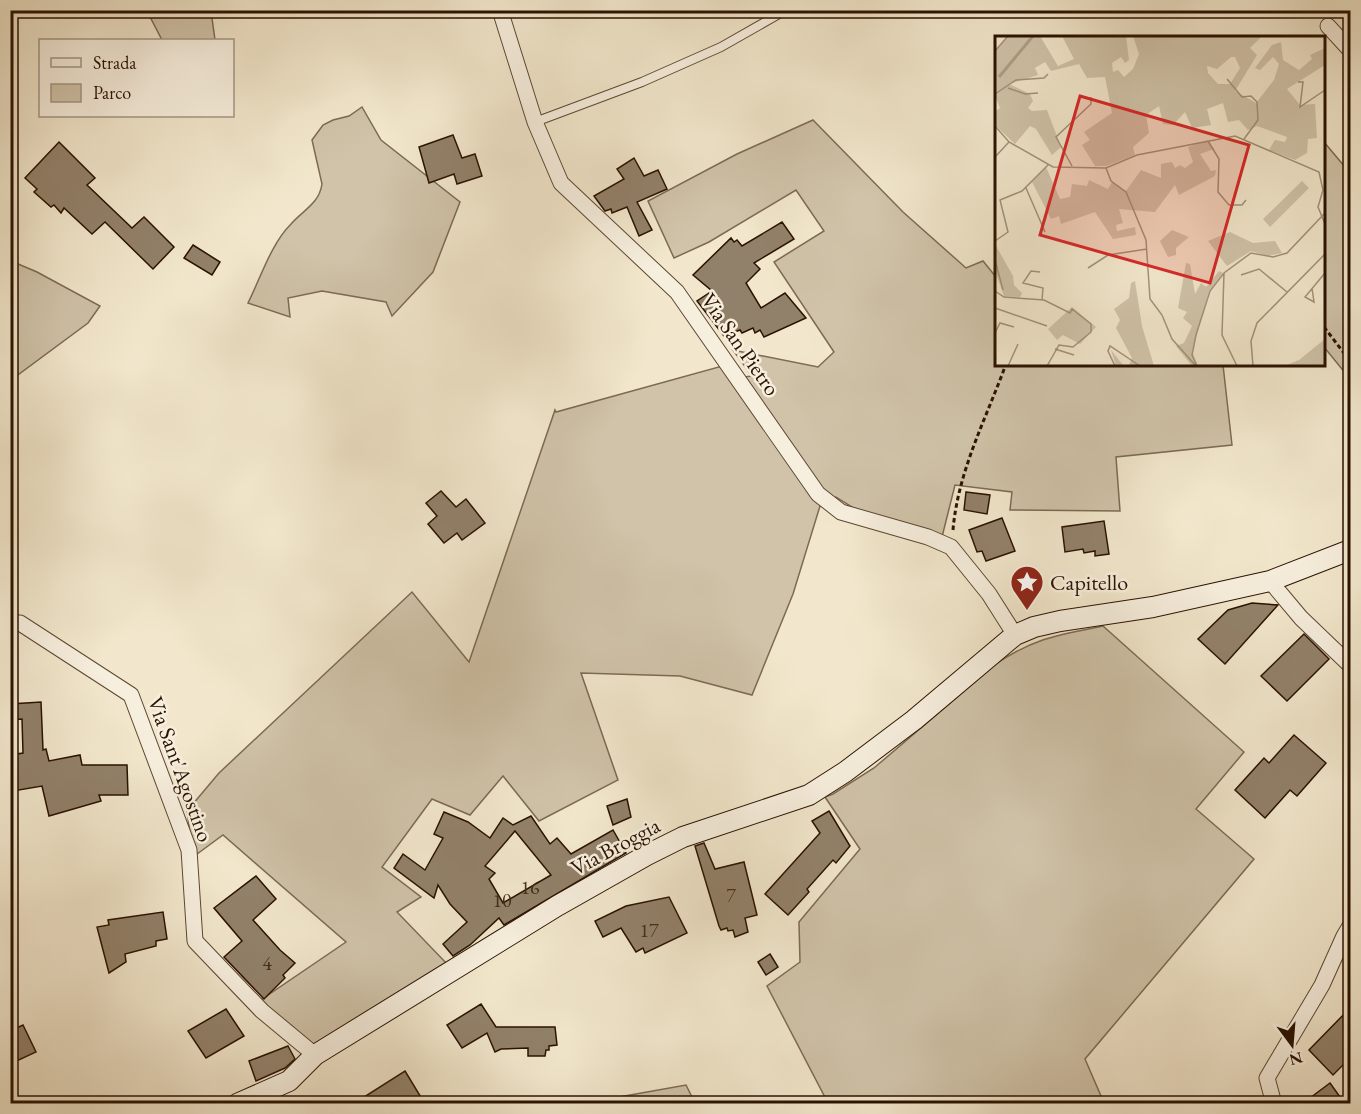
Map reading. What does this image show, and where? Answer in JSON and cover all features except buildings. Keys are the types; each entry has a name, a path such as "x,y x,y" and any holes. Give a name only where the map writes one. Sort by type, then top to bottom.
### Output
{"street":[{"name":"Via San Pietro","path":"501,10 535,122 561,183 677,292 818,494 841,512 928,537 951,547 989,594 1015,635"},
{"path":"1328,26 1350,50"},
{"path":"1015,635 1034,627 1060,621 1153,607 1270,581 1350,550"},
{"path":"1270,581 1301,618 1350,665"},
{"name":"Via Sant'Agostino","path":"10,624 20,623 131,695 189,849 195,941 261,1011 315,1055"},
{"name":"Via Broggia","path":"237,1104 289,1081 315,1055 557,906 647,855 683,837 809,795 845,772 914,720 1015,635"},
{"path":"1274,1104 1267,1078 1322,985 1350,926"}],"lane":[{"path":"535,122 652,78 721,47 786,10"}],"path":[{"path":"1325,330 1350,361"},
{"path":"951,547 955,509 969,456 1005,366"}],"green space":[{"path":"147,11 211,11 215,39 161,39"},
{"path":"362,107 381,140 460,202 433,272 392,316 386,302 322,291 288,298 290,317 248,303 278,241 291,224 318,197 322,184 312,140 323,125 349,116"},
{"path":"813,120 903,212 966,268 983,261 995,276 995,366 1223,366 1232,445 1116,457 1120,511 1010,510 1012,492 955,485 941,541 860,512 836,497 820,506 793,594 752,695 680,676 581,673 618,780 539,821 503,776 470,815 432,799 382,867 421,897 397,912 451,968 312,1058 255,1004 346,942 223,835 193,857 187,811 219,773 412,592 469,662 555,410 556,412 733,363 744,377 752,376 733,350 818,367 834,352 774,262 824,231 796,190 709,242 674,258 648,201 737,154"},
{"path":"1325,143 1350,173 1350,379 1325,348"},
{"path":"11,261 37,272 100,306 88,323 11,380"},
{"path":"1103,626 1244,752 1196,809 1254,859 1085,1059 1104,1103 828,1103 767,986 800,962 799,922 860,849 825,797 874,768 996,664 1010,655 1047,639"},
{"path":"686,1085 695,1103 606,1103 608,1099"}],"place":[{"name":"Capitello","path":"1027,611"}]}
